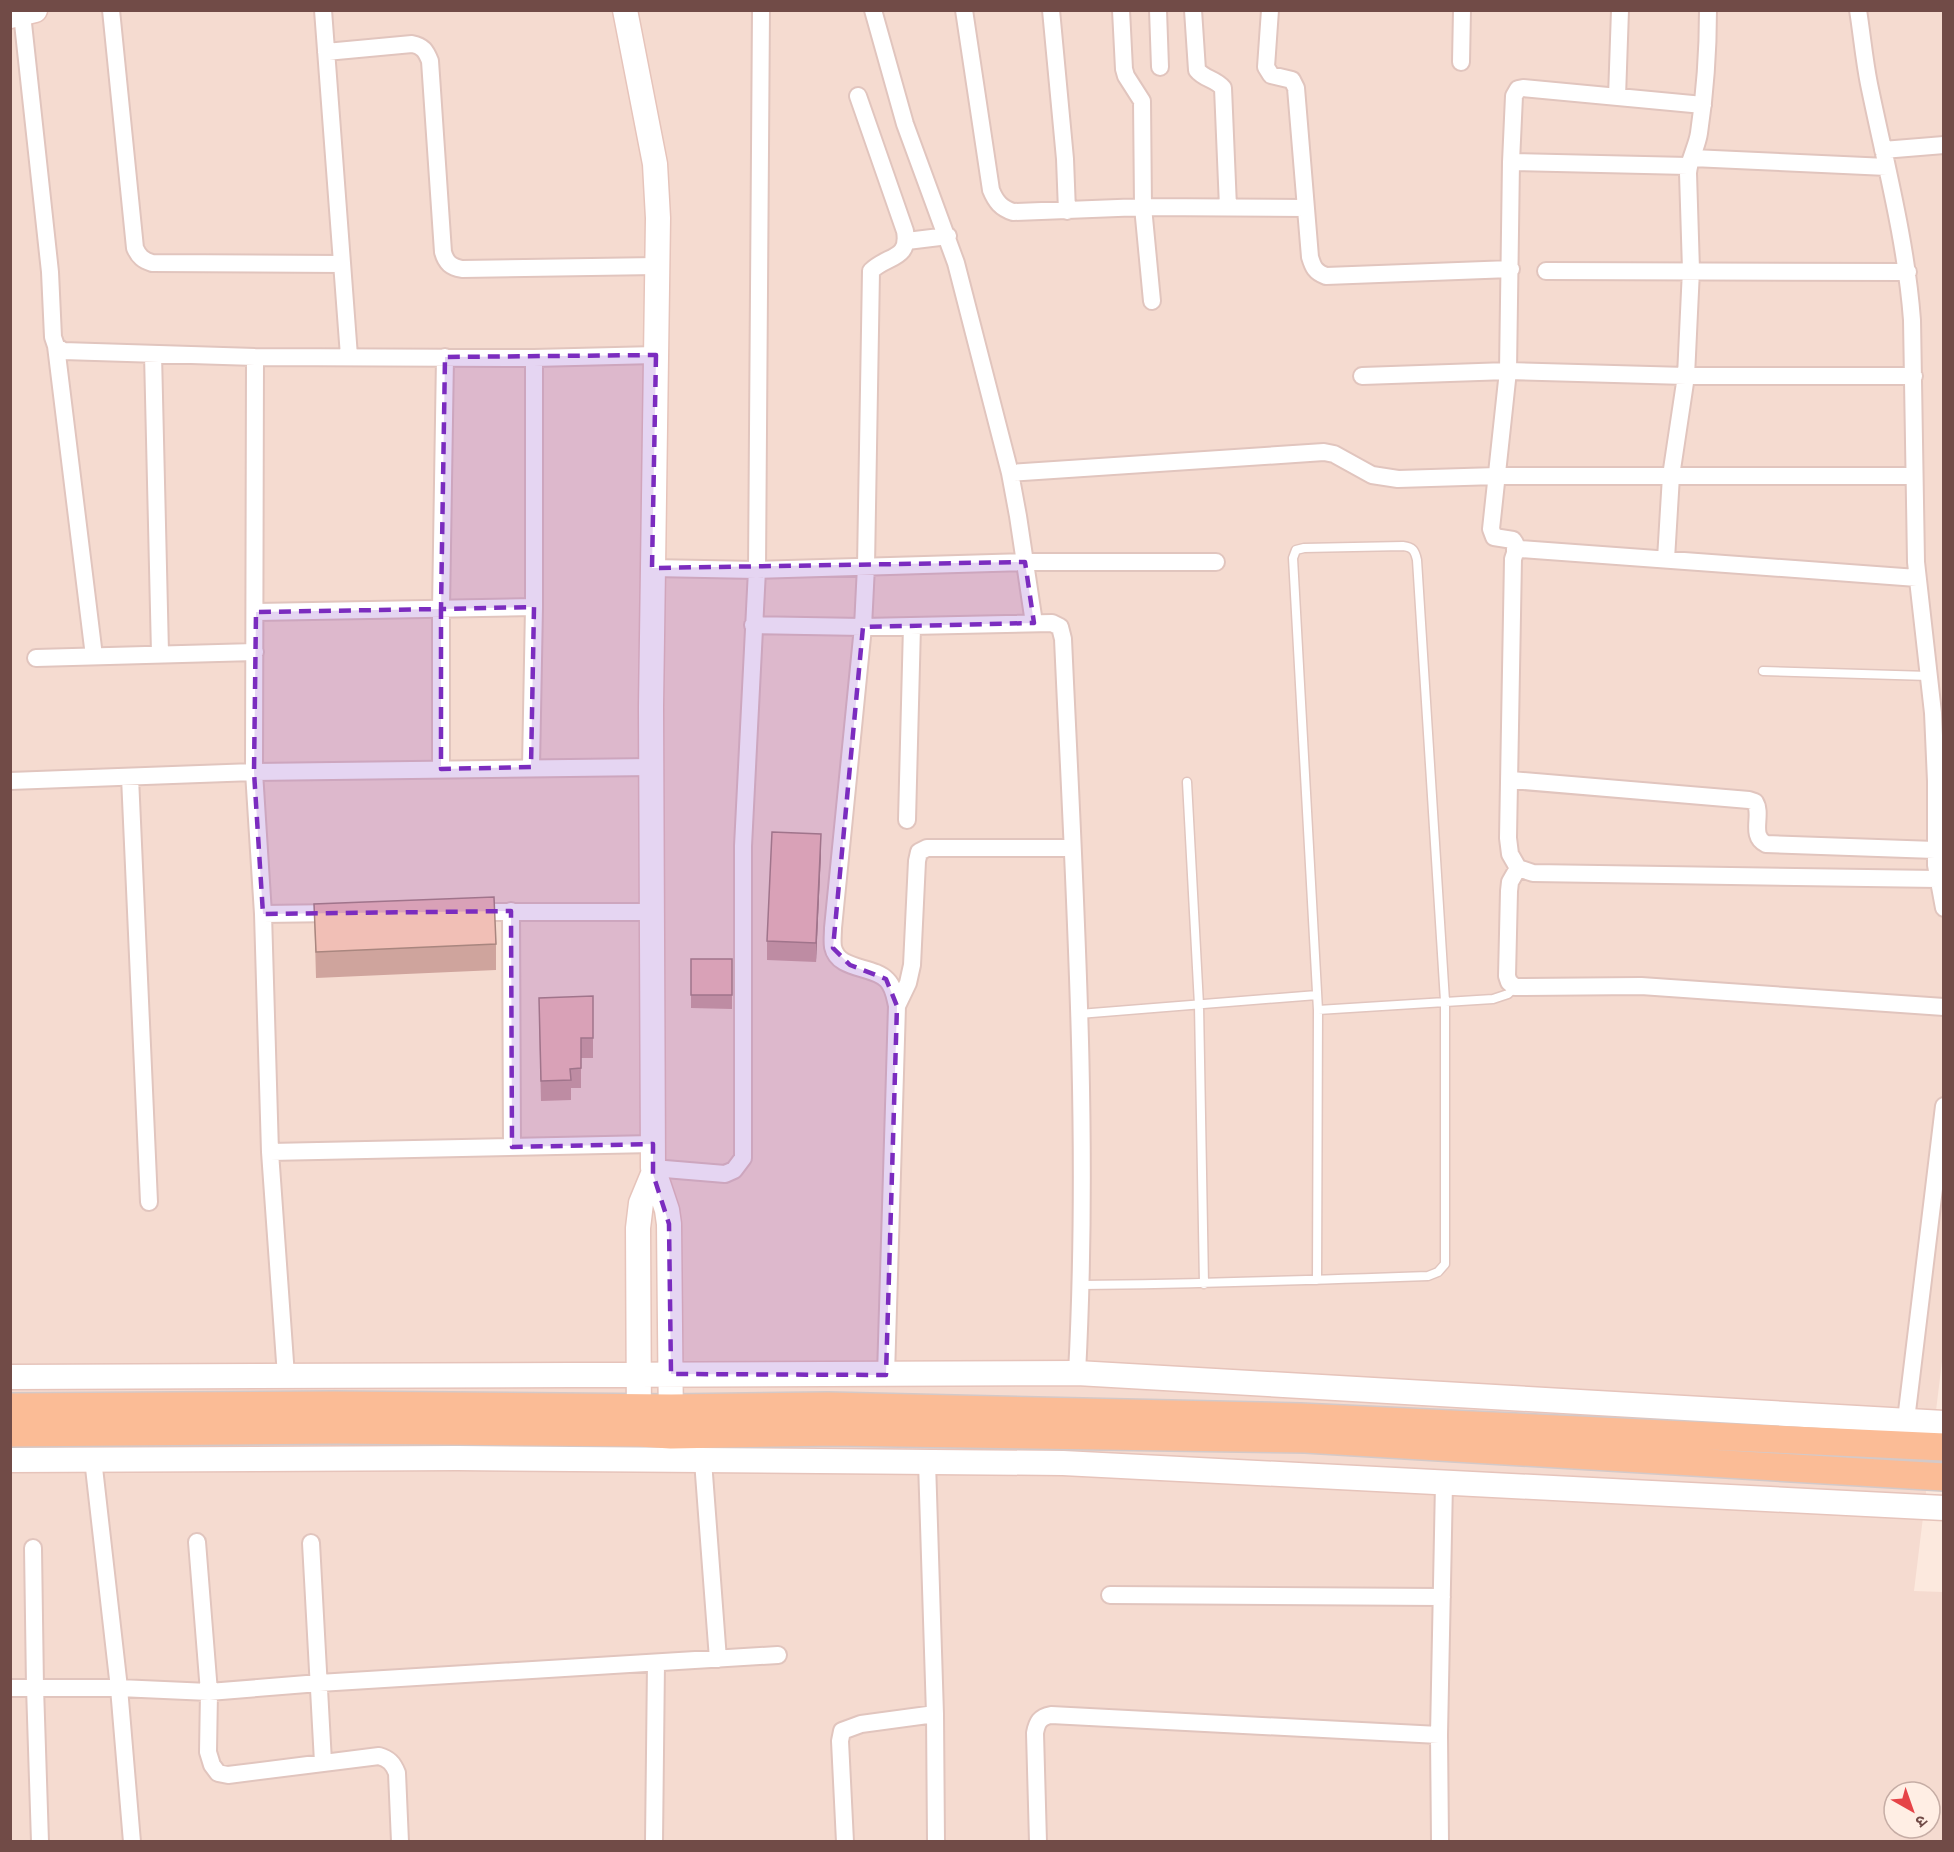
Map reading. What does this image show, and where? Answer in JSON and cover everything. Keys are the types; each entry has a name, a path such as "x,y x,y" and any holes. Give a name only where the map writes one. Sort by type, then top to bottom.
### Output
{"main road":[{"path":"626,10 655,164 658,218 652,568 653,1171 667,1210 669,1224 671,1448"},
{"path":"638,1460 639,1215 653,1171"},
{"path":"10,1377 1077,1373 1944,1423"},
{"path":"10,1433 328,1430 639,1419 671,1408 839,1406 1300,1417 1944,1447"},
{"path":"10,1407 639,1419 671,1448 703,1461 1064,1463 1444,1483 1569,1487 1944,1508"},
{"path":"10,1460 638,1460 671,1448 832,1432 1305,1440 1944,1477"}],"street":[{"path":"111,10 135,248 138,256 152,263 342,264"},
{"path":"322,10 349,356"},
{"path":"653,1171 724,1173 734,1170 743,1158 744,846 757,570 761,10"},
{"path":"873,10 905,124 948,236 1010,473 1034,623"},
{"path":"964,10 991,190 995,200 1004,209 1013,212 1143,207 1306,208"},
{"path":"1051,10 1065,159 1066,211"},
{"path":"1121,10 1124,69 1142,101 1143,207 1152,301"},
{"path":"1158,10 1160,67"},
{"path":"1193,10 1197,70 1201,75 1216,81 1223,88 1228,207"},
{"path":"1270,10 1266,67 1271,75 1292,80 1296,88 1312,267 1319,274 1326,276 1511,269"},
{"path":"1461,63 1462,10"},
{"path":"1617,97 1620,10"},
{"path":"1666,559 1671,476 1686,376 1691,270 1690,162 1696,149 1702,105 1708,10"},
{"path":"1858,10 1869,81 1908,272 1914,376 1917,578 1936,758 1935,850 1944,908"},
{"path":"22,14 50,272 53,338 56,346 93,656"},
{"path":"326,52 412,44 421,46 426,52 430,61 443,252 446,262 462,269 657,266"},
{"path":"1702,105 1533,88 1518,89 1514,96 1508,371 1492,534 1497,538 1509,538 1515,543 1508,838 1510,854 1518,868 1533,873 1938,879"},
{"path":"858,96 907,242 904,249 897,255 877,265 872,271 863,627 833,928 833,948 840,958 850,965 886,979 894,990 897,1006 886,1374"},
{"path":"1883,150 1944,145"},
{"path":"1511,162 1690,162 1887,167"},
{"path":"907,242 948,236"},
{"path":"1546,271 1908,272"},
{"path":"56,346 63,351 255,357 534,358 656,355"},
{"path":"153,354 160,653"},
{"path":"255,357 254,772 263,914 270,1152 286,1376"},
{"path":"441,769 445,357"},
{"path":"531,767 534,608 534,358"},
{"path":"1362,376 1508,371 1686,376 1914,376"},
{"path":"1010,473 1324,452 1334,454 1372,475 1385,479 1497,476 1914,476"},
{"path":"1515,553 1520,549 1527,549 1917,578"},
{"path":"652,568 757,570 1025,562 1216,562"},
{"path":"256,612 534,608"},
{"path":"753,626 863,627 1052,623 1060,627 1063,639 1079,1014 1082,1285 1077,1373"},
{"path":"907,820 912,626"},
{"path":"36,658 255,652"},
{"path":"10,781 254,772 652,766"},
{"path":"130,777 148,1202"},
{"path":"1511,780 1749,800 1758,806 1757,832 1759,838 1766,844 1935,850"},
{"path":"897,1006 908,983 912,965 916,861 919,852 927,848 1072,848"},
{"path":"1518,868 1510,882 1509,891 1507,976 1509,982 1515,987 1641,986 1944,1007"},
{"path":"511,911 512,1147"},
{"path":"452,912 652,912"},
{"path":"263,914 358,913"},
{"path":"1906,1420 1944,1106"},
{"path":"270,1152 653,1144"},
{"path":"93,1459 119,1688 132,1842"},
{"path":"703,1461 718,1659"},
{"path":"927,1462 935,1714 936,1842"},
{"path":"1440,1842 1439,1736 1444,1483"},
{"path":"197,1542 209,1692 208,1752 212,1765 218,1773 228,1775 379,1756 387,1758 397,1773 400,1842"},
{"path":"310,1544 323,1762"},
{"path":"33,1548 40,1842"},
{"path":"1110,1595 1442,1596"},
{"path":"10,1688 119,1688 209,1692 778,1655"},
{"path":"654,1842 656,1664"},
{"path":"845,1842 840,1741 842,1731 850,1726 935,1714"},
{"path":"1038,1842 1035,1732 1037,1723 1044,1716 1063,1715 1439,1736"}],"lane":[{"path":"1082,1285 1204,1284 1317,1280 1428,1276 1438,1272 1445,1264 1445,1001 1417,560 1415,551 1403,546 1304,548 1296,550 1293,558 1317,994 1317,1280"},
{"path":"1763,671 1929,676"},
{"path":"1187,782 1199,1005 1204,1284"},
{"path":"1317,1010 1493,999 1508,994 1515,987"},
{"path":"1079,1014 1317,994"}],"highlighted area":[{"path":"656,355 652,568 1025,562 1034,623 863,627 833,948 850,965 886,979 897,1006 886,1375 671,1374 669,1224 653,1174 653,1144 512,1147 511,911 263,914 254,772 256,612 441,609 445,357","holes":["534,607 531,767 441,769 441,609"]}],"shaded area":[{"path":"11,11 1943,11 1944,1345 1914,1591 1943,1592 1943,1841 11,1842"}],"building":[{"path":"772,832 821,834 816,943 767,941"},
{"path":"494,897 496,944 316,952 314,904"},
{"path":"691,959 732,959 732,995 691,995"},
{"path":"593,996 593,1038 581,1038 581,1068 570,1069 571,1080 541,1081 539,998"}]}
